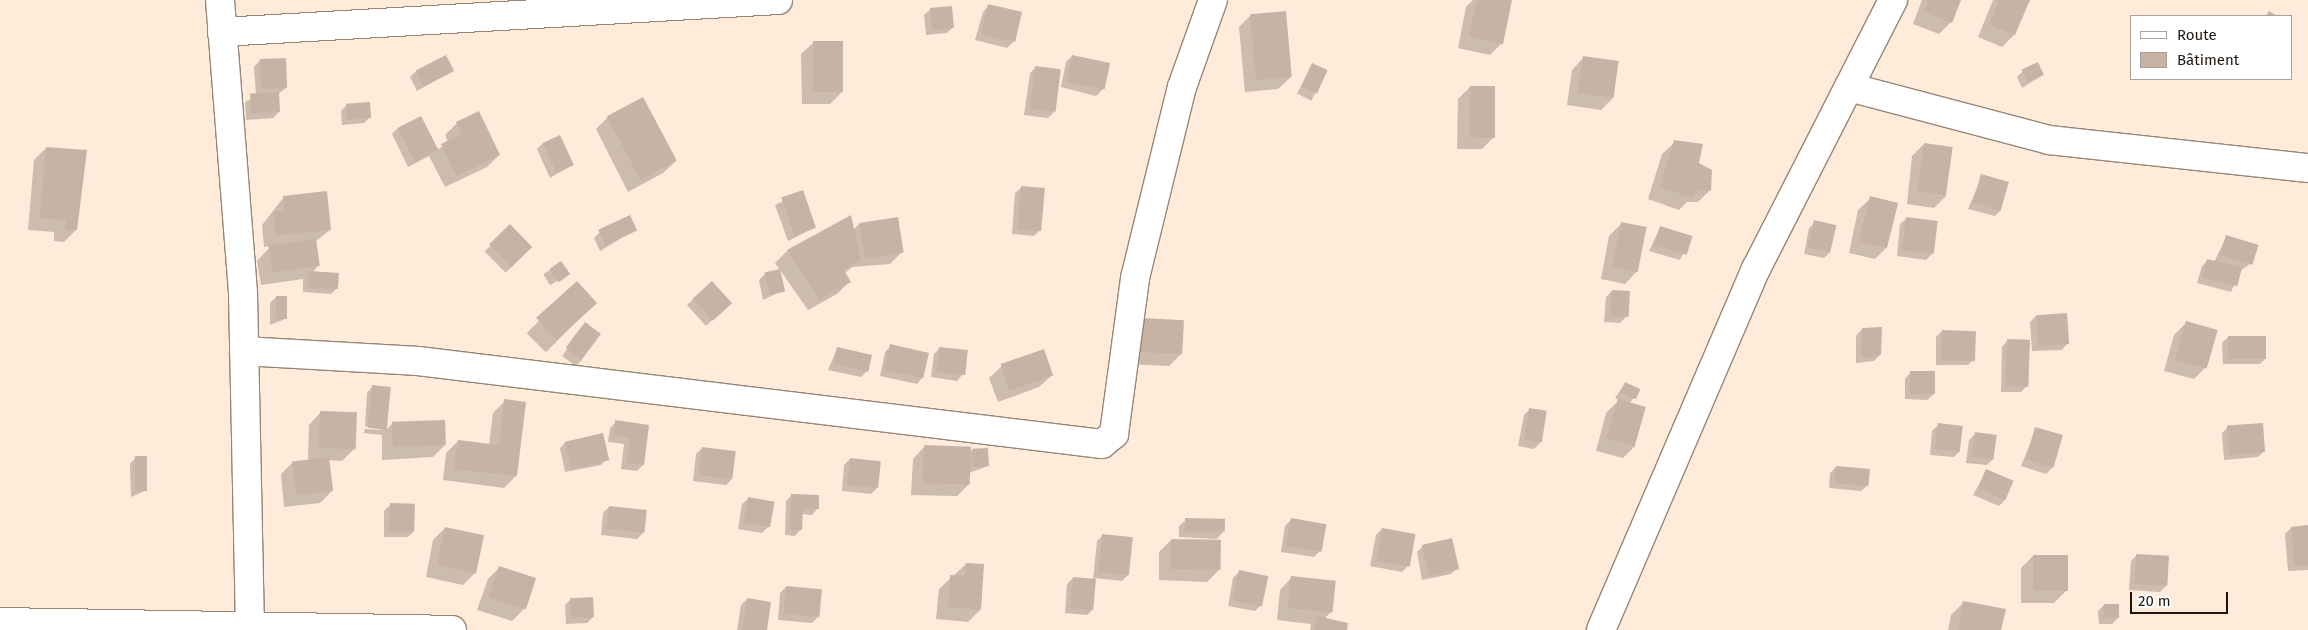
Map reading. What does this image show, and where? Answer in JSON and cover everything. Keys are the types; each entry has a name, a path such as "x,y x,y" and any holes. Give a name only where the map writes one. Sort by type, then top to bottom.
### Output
{"street":[{"path":"220,0 244,351 250,628"},
{"path":"222,32 778,0"},
{"path":"244,351 418,361 1102,444 1114,434 1135,278 1182,87 1213,0"},
{"path":"1601,630 1756,268 1893,0"},
{"path":"1849,87 2049,140 2308,168"},
{"path":"0,622 250,628 452,630"}],"building":[{"path":"1477,0 1512,0 1503,44 1469,36"},
{"path":"1929,0 1961,0 1952,23 1924,12"},
{"path":"1999,0 2030,0 2015,35 1989,25"},
{"path":"988,4 1022,12 1015,42 981,34"},
{"path":"952,6 954,28 932,30 930,8"},
{"path":"1286,11 1292,77 1256,80 1250,14"},
{"path":"2269,11 2275,15 2267,15"},
{"path":"813,41 843,41 843,92 813,92"},
{"path":"446,55 454,71 424,86 416,70"},
{"path":"1072,55 1110,63 1105,90 1066,81"},
{"path":"1583,56 1619,61 1614,98 1578,93"},
{"path":"286,58 287,88 261,89 260,59"},
{"path":"2038,62 2044,75 2028,82 2022,70"},
{"path":"1312,63 1328,70 1317,94 1301,87"},
{"path":"1035,66 1061,69 1056,112 1030,109"},
{"path":"1470,86 1495,86 1495,138 1470,138"},
{"path":"279,92 280,112 251,113 250,94"},
{"path":"643,97 677,161 641,180 607,116"},
{"path":"370,102 371,118 347,120 346,104"},
{"path":"479,111 500,155 457,176 441,144 462,134 456,122"},
{"path":"421,116 438,150 415,162 398,128"},
{"path":"560,135 574,165 557,173 543,143"},
{"path":"1674,140 1703,144 1699,163 1712,170 1711,191 1699,190 1692,198 1660,187"},
{"path":"1924,143 1953,147 1946,196 1917,192"},
{"path":"46,147 87,150 77,230 65,230 66,220 40,218"},
{"path":"1981,174 2009,182 2001,211 1973,203"},
{"path":"1021,186 1045,188 1041,231 1017,229"},
{"path":"803,190 816,228 794,235 781,197"},
{"path":"327,191 331,230 276,235 273,212 285,210 283,196"},
{"path":"1870,196 1898,203 1887,248 1859,241"},
{"path":"630,215 637,230 605,245 598,230"},
{"path":"851,215 861,260 844,270 851,282 820,299 787,250"},
{"path":"898,217 904,253 865,259 859,223"},
{"path":"1906,217 1938,221 1934,254 1902,250"},
{"path":"1814,220 1836,225 1830,252 1808,247"},
{"path":"1621,222 1647,227 1638,272 1612,267"},
{"path":"510,224 532,247 511,267 489,244"},
{"path":"1660,226 1693,236 1687,255 1654,245"},
{"path":"2226,235 2259,245 2252,265 2220,255"},
{"path":"316,239 320,266 272,272 268,246"},
{"path":"2207,259 2242,268 2237,286 2202,277"},
{"path":"561,261 570,274 559,282 550,269"},
{"path":"780,269 785,291 770,295 764,273"},
{"path":"309,271 339,273 338,289 308,287"},
{"path":"577,281 597,303 556,340 536,318"},
{"path":"712,281 732,303 713,321 693,298"},
{"path":"1612,290 1630,291 1629,317 1611,316"},
{"path":"276,296 287,296 287,319 276,319"},
{"path":"2067,313 2069,344 2038,346 2036,315"},
{"path":"1142,318 1184,320 1182,354 1140,352"},
{"path":"2186,321 2218,330 2207,369 2175,359"},
{"path":"585,322 601,334 582,360 566,348"},
{"path":"1882,327 1881,355 1861,358 1862,328"},
{"path":"1942,330 1976,331 1975,361 1941,360"},
{"path":"2228,336 2266,336 2266,359 2228,359"},
{"path":"2007,339 2030,340 2028,387 2005,386"},
{"path":"890,344 929,353 923,378 884,369"},
{"path":"837,347 872,355 868,372 833,364"},
{"path":"939,347 968,350 965,375 936,372"},
{"path":"1044,349 1053,375 1010,390 1001,364"},
{"path":"1910,371 1935,371 1935,394 1910,394"},
{"path":"1625,382 1640,389 1636,399 1620,392"},
{"path":"372,385 391,387 386,430 368,428"},
{"path":"504,399 526,402 517,476 454,469 458,440 499,445"},
{"path":"1618,399 1646,407 1635,446 1607,438"},
{"path":"1529,408 1547,411 1542,442 1524,440"},
{"path":"320,411 357,412 356,449 319,448"},
{"path":"445,420 446,445 393,447 392,422"},
{"path":"615,420 649,425 644,465 627,464 630,438 614,436"},
{"path":"1938,423 1963,426 1960,452 1935,449"},
{"path":"2263,423 2265,452 2229,454 2227,426"},
{"path":"2035,427 2063,435 2054,468 2026,460"},
{"path":"1975,432 1997,435 1993,460 1972,457"},
{"path":"603,433 609,460 571,469 565,442"},
{"path":"924,445 971,447 970,485 923,483"},
{"path":"702,447 736,451 732,479 699,475"},
{"path":"988,448 989,466 973,467 972,449"},
{"path":"135,456 147,456 147,491 135,491"},
{"path":"329,457 333,491 296,495 292,462"},
{"path":"850,458 881,461 878,488 847,485"},
{"path":"1836,466 1870,469 1868,486 1835,483"},
{"path":"1986,469 2014,481 2005,500 1978,488"},
{"path":"791,494 819,495 819,509 803,508 802,530 790,530"},
{"path":"748,497 775,502 770,527 743,523"},
{"path":"390,503 415,504 414,532 389,531"},
{"path":"609,506 647,510 644,533 607,529"},
{"path":"1185,518 1225,519 1225,532 1185,531"},
{"path":"1291,518 1326,524 1322,552 1286,546"},
{"path":"2308,525 2308,565 2294,566 2291,527"},
{"path":"445,527 484,535 476,573 437,565"},
{"path":"1382,528 1415,534 1410,566 1376,560"},
{"path":"1102,534 1133,537 1129,575 1098,572"},
{"path":"1452,538 1459,569 1429,576 1422,545"},
{"path":"1171,539 1221,540 1220,570 1170,569"},
{"path":"2136,554 2169,556 2167,586 2134,584"},
{"path":"2033,555 2068,555 2068,591 2033,591"},
{"path":"966,563 984,564 981,610 948,607 950,575 965,576"},
{"path":"499,566 536,578 526,609 489,597"},
{"path":"1239,570 1268,576 1262,607 1233,600"},
{"path":"1291,576 1336,581 1332,613 1288,608"},
{"path":"1073,577 1096,579 1093,610 1070,608"},
{"path":"786,586 822,589 819,617 784,614"},
{"path":"593,597 594,617 571,618 570,598"},
{"path":"747,598 771,602 767,630 742,630"},
{"path":"1963,601 2006,609 2001,630 1958,630"},
{"path":"2104,604 2119,604 2119,618 2104,618"},
{"path":"1317,616 1348,623 1347,630 1314,630"}]}
